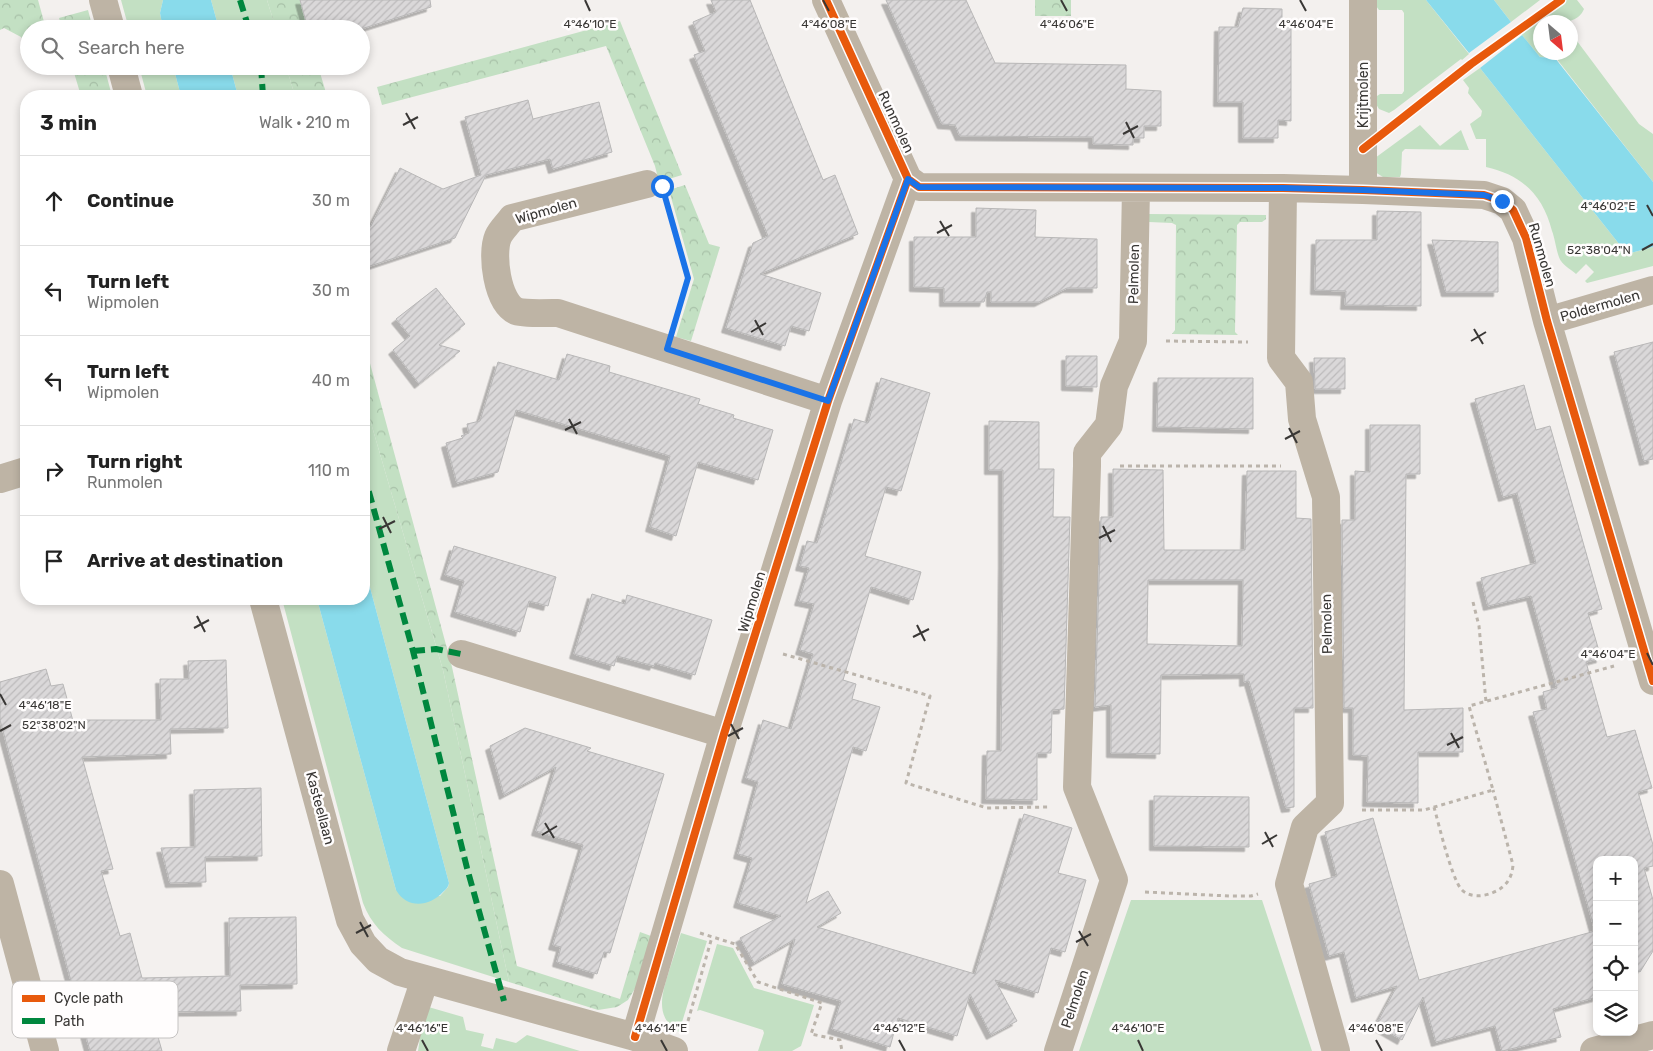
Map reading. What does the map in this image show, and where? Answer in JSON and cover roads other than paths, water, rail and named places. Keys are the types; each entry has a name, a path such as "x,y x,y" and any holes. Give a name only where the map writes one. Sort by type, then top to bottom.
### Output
{"street":[{"path":"103,0 109,20"},
{"name":"Runmolen","path":"826,0 908,179 919,187 1283,188 1484,195 1502,201 1513,210 1526,238 1547,321 1650,669"},
{"name":"Krijtmolen","path":"1363,0 1363,190"},
{"path":"123,75 127,90"},
{"name":"Wipmolen","path":"635,1037 724,734 828,401 908,179"},
{"name":"Wipmolen","path":"647,184 512,218 498,237 495,253 498,279 506,302 517,312 558,314 828,401"},
{"name":"Pelmolen","path":"1283,188 1281,358 1299,382 1302,419 1326,497 1330,803 1305,827 1289,884 1336,1051"},
{"name":"Pelmolen","path":"1058,1051 1114,880 1077,786 1087,453 1108,425 1114,386 1133,341 1136,189"},
{"name":"Poldermolen","path":"1547,321 1653,290"},
{"path":"0,479 20,473"},
{"name":"Kasteellaan","path":"265,605 350,920 363,944 378,960 400,972 635,1037 674,1051"},
{"path":"460,654 724,734"},
{"path":"0,884 27,981"},
{"path":"400,1051 425,979"},
{"path":"1594,1051 1653,1034"},
{"path":"42,1038 46,1051"}],"water":[{"path":"163,0 211,0 217,20 161,20 160,13"},
{"path":"1426,0 1494,0 1511,22 1469,53"},
{"path":"1522,35 1533,48 1533,60 1557,60 1653,182 1653,247 1627,254 1480,68"},
{"path":"175,75 232,75 236,90 179,90"},
{"path":"370,587 449,883 447,888 437,897 431,901 418,904 406,900 396,890 319,605 370,605"}]}
